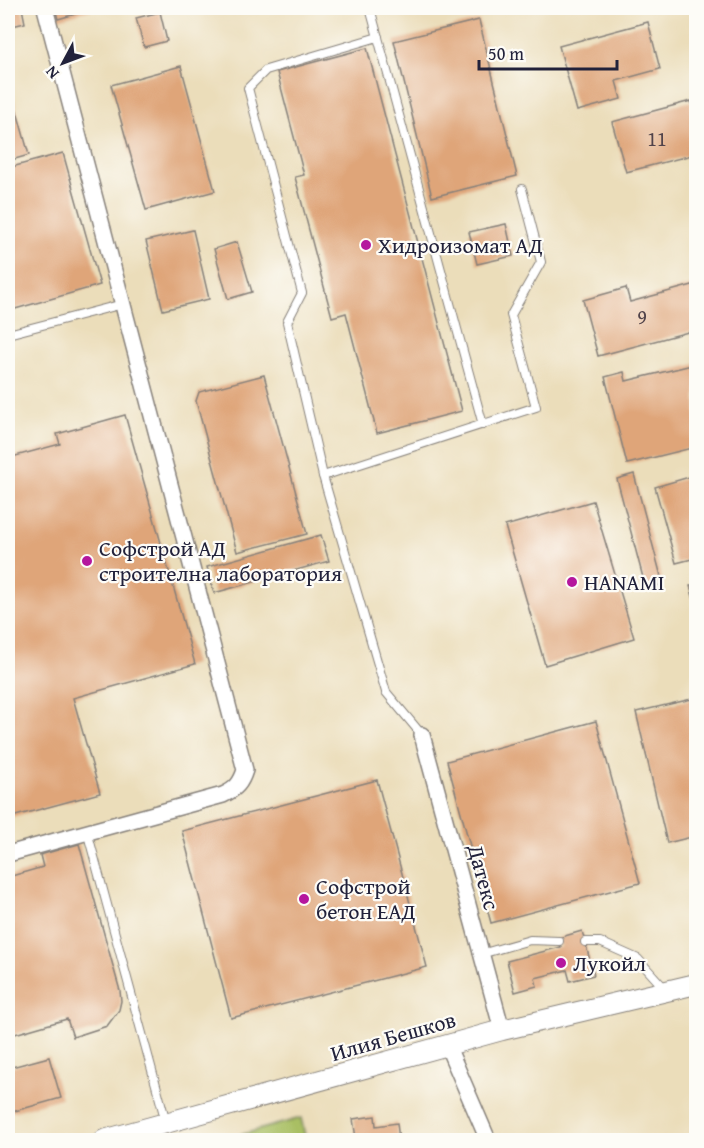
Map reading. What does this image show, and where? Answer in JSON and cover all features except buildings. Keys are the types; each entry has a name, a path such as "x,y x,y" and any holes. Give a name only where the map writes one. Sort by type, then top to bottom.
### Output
{"street":[{"path":"8,854 223,795 233,790 241,782 245,770 45,8"},
{"name":"Датекс","path":"422,735 502,1030"},
{"name":"Илия Бешков","path":"104,1140 448,1047 502,1030 696,984"},
{"path":"448,1047 488,1140"}],"lane":[{"path":"370,8 483,425"},
{"path":"378,37 266,70 248,88 302,293 287,322 323,476 386,692 422,735"},
{"path":"323,476 536,407 511,315 542,262 522,189"},
{"path":"8,334 123,304"},
{"path":"87,831 167,1124"},
{"path":"481,954 530,940 559,941"},
{"path":"585,942 600,942 638,959 667,991"}],"green space":[{"path":"301,1118 306,1140 222,1140"}],"place":[{"name":"Хидроизомат АД","path":"366,245"},
{"name":"Софстрой АД строителна лаборатория","path":"87,561"},
{"name":"HANAMI","path":"572,582"},
{"name":"Софстрой бетон ЕАД","path":"304,899"},
{"name":"Лукойл","path":"561,963"}]}
